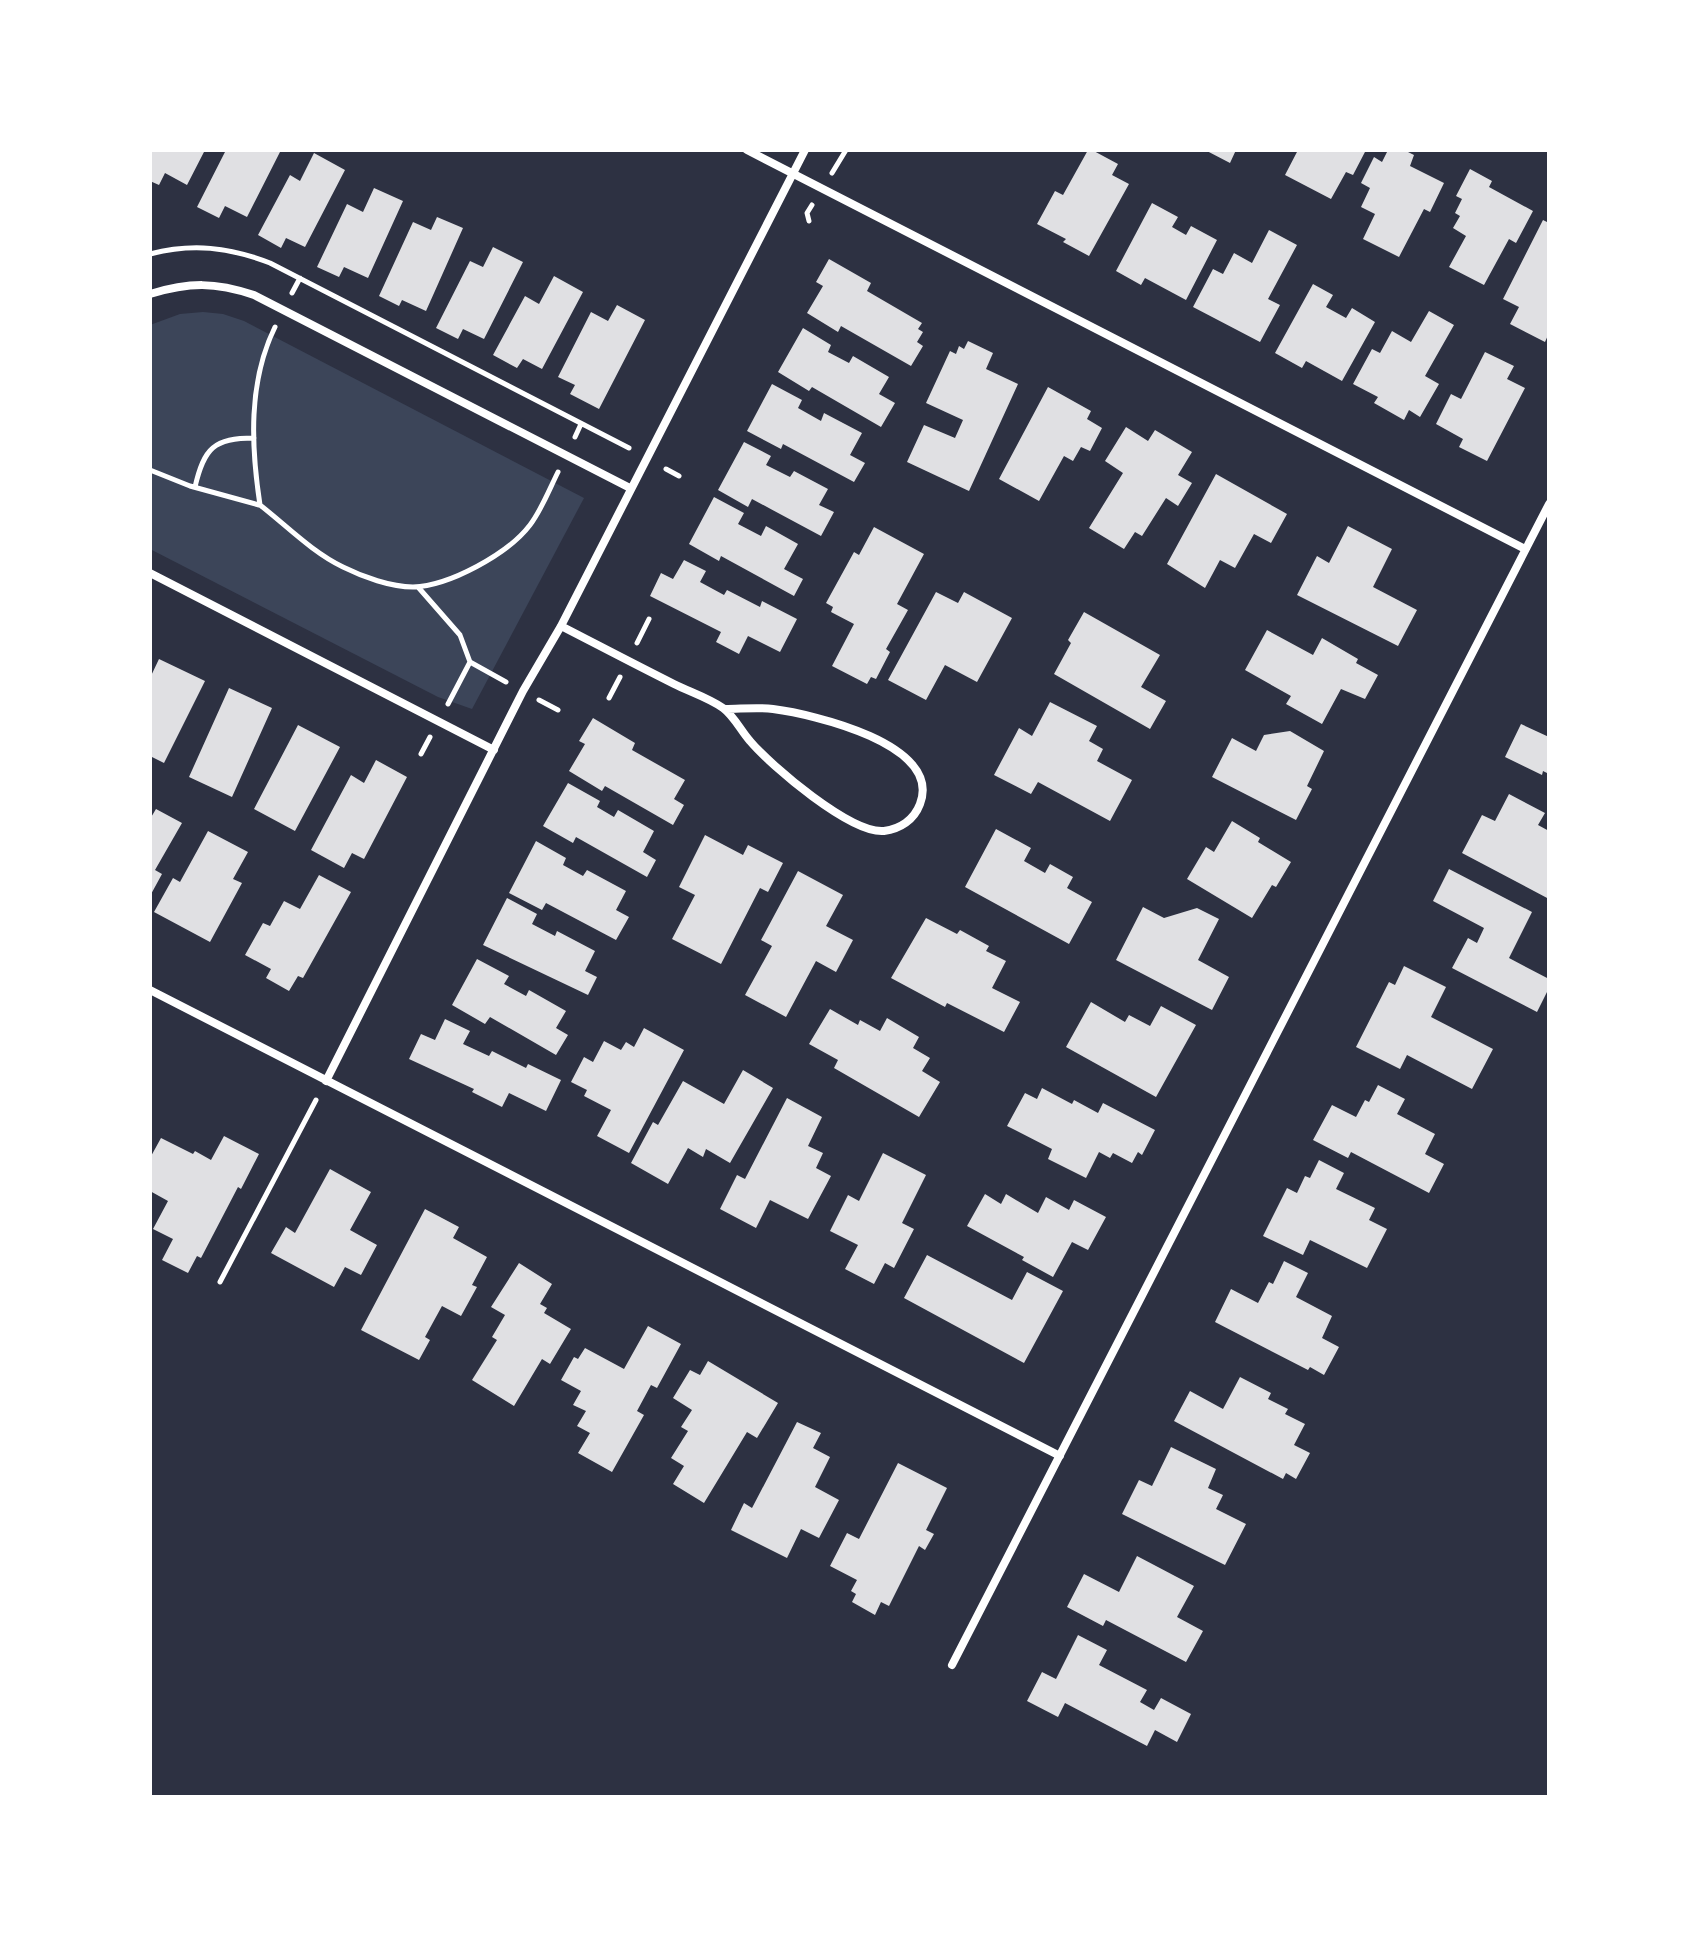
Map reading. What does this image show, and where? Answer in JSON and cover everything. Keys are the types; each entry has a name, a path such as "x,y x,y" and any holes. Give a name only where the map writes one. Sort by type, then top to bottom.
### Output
{"street":[{"path":"747,150 1525,549"},
{"path":"326,1081 523,691 561,626 805,150"},
{"path":"150,294 202,284 228,287 284,310 630,488"},
{"path":"952,1665 1549,504"},
{"path":"150,573 494,750"},
{"path":"561,626 725,709 752,744 811,796 864,828 880,831 900,827 913,816 921,801 922,785 915,768 904,755 867,734 772,709 725,709"},
{"path":"150,990 1060,1456"}],"path":[{"path":"838,166 846,150"},
{"path":"150,254 189,247 230,250 270,263 679,476"},
{"path":"260,505 254,438 260,369 269,341 300,278"},
{"path":"150,470 195,487 260,505 317,551 343,567 386,582 417,586 438,583 462,574 516,539 537,514 581,424"},
{"path":"195,487 199,469 212,448 232,438 254,438"},
{"path":"417,586 460,635 470,662 558,710"},
{"path":"220,1282 326,1081"}],"shaded area":[{"path":"203,312 244,321 584,498 472,709 438,697 150,549 150,325 180,314"}],"building":[{"path":"150,150 205,150 187,185 165,173 159,185 150,181"},
{"path":"226,150 281,150 247,217 225,206 219,218 197,207"},
{"path":"1088,150 1118,164 1112,175 1129,184 1089,256 1063,242 1066,239 1037,224 1055,191 1063,195"},
{"path":"1205,150 1236,150 1230,163"},
{"path":"1298,150 1366,150 1353,175 1346,172 1331,199 1285,175"},
{"path":"1388,150 1404,150 1414,155 1410,166 1444,183 1430,212 1424,209 1399,257 1363,239 1375,214 1361,207 1370,188 1361,183 1374,157 1382,162"},
{"path":"314,153 345,170 305,247 286,238 281,248 258,235 290,175 300,181"},
{"path":"1470,169 1492,181 1489,187 1533,211 1516,243 1509,239 1484,285 1449,267 1466,236 1453,228 1460,216 1455,213 1462,199 1456,196"},
{"path":"374,188 403,201 368,278 344,267 339,277 317,267 347,204 363,212"},
{"path":"1152,203 1178,217 1172,227 1186,235 1191,226 1217,240 1186,300 1145,278 1141,285 1116,271"},
{"path":"437,217 463,228 426,311 402,300 399,306 379,296 413,222 431,230"},
{"path":"1543,220 1549,223 1549,333 1545,342 1510,324 1519,307 1503,299"},
{"path":"1269,230 1297,245 1268,299 1280,305 1260,342 1193,307 1213,269 1223,274 1234,253 1252,263"},
{"path":"493,247 523,262 484,339 463,329 458,339 436,328 470,261 483,267"},
{"path":"829,259 871,283 867,291 922,323 918,329 923,332 917,342 923,346 911,366 841,326 838,332 807,313 823,286 816,282"},
{"path":"554,276 583,292 542,369 523,359 517,368 493,355 525,296 539,304"},
{"path":"1313,284 1333,295 1326,307 1346,318 1352,308 1375,322 1342,381 1306,361 1302,368 1275,353"},
{"path":"617,305 645,320 599,409 570,394 575,385 558,377 591,312 608,321"},
{"path":"1429,311 1454,325 1425,376 1439,384 1420,417 1409,410 1404,420 1374,403 1378,397 1353,384 1372,349 1380,353 1392,331 1411,342"},
{"path":"803,328 831,345 828,352 849,363 853,356 889,377 879,394 895,403 881,427 812,387 809,391 778,372"},
{"path":"968,341 993,353 986,369 1018,384 969,491 907,462 924,425 955,438 963,420 926,403 950,351 956,354 959,346 964,349"},
{"path":"1485,352 1514,366 1507,379 1525,388 1487,461 1459,447 1463,439 1436,424 1451,394 1461,399"},
{"path":"772,384 802,400 798,408 821,421 824,413 862,433 850,455 865,463 854,482 783,444 781,449 747,431"},
{"path":"1048,387 1091,411 1087,419 1102,428 1090,451 1081,447 1073,461 1064,456 1039,501 999,479"},
{"path":"1126,427 1148,441 1155,430 1192,452 1178,475 1192,483 1178,506 1166,498 1142,536 1135,532 1124,549 1089,528 1123,473 1105,461"},
{"path":"744,442 771,456 766,465 790,477 794,471 828,489 819,505 834,512 821,536 752,499 748,507 718,490"},
{"path":"1216,474 1287,514 1271,543 1254,534 1235,568 1220,560 1205,588 1167,564"},
{"path":"714,497 744,513 738,524 761,536 766,526 798,544 784,569 803,579 794,596 721,556 719,561 689,544"},
{"path":"1348,526 1392,549 1373,587 1417,610 1398,646 1297,595 1317,556 1329,563"},
{"path":"874,527 924,554 897,604 908,610 886,649 890,652 876,679 871,677 867,684 832,666 854,624 831,612 833,607 826,603 854,552 859,555"},
{"path":"684,560 706,571 700,582 724,595 727,590 760,607 762,601 797,619 780,652 748,636 739,654 716,642 721,632 650,596 661,573 673,579"},
{"path":"936,592 958,603 964,592 1012,618 977,682 945,665 926,700 888,680"},
{"path":"1084,612 1160,655 1141,687 1166,701 1150,729 1054,674"},
{"path":"1267,630 1313,655 1322,638 1358,659 1356,663 1378,675 1365,699 1341,689 1322,724 1286,704 1291,696 1245,670"},
{"path":"159,659 205,681 164,763 150,756 150,678"},
{"path":"229,688 272,708 232,797 189,777"},
{"path":"1050,702 1097,726 1089,741 1103,749 1097,761 1132,780 1110,821 1038,782 1031,794 994,775 1019,728 1032,736"},
{"path":"593,718 635,743 632,750 685,780 674,799 684,805 673,825 605,786 602,791 569,771 585,744 579,741"},
{"path":"1521,724 1549,737 1549,774 1543,771 1542,775 1505,757"},
{"path":"298,725 340,747 295,831 254,809"},
{"path":"1290,731 1324,751 1307,786 1312,789 1296,820 1212,777 1232,738 1256,751 1264,735"},
{"path":"376,760 407,777 364,859 352,853 344,868 311,850 351,775 364,783"},
{"path":"568,783 600,801 597,807 614,817 618,810 654,831 643,852 656,860 647,877 576,837 573,843 543,826"},
{"path":"1509,794 1545,813 1538,825 1549,831 1549,899 1462,853 1482,815 1495,821"},
{"path":"156,809 182,823 155,870 162,874 150,896 150,819"},
{"path":"1232,821 1260,838 1258,842 1291,862 1276,887 1272,885 1252,918 1187,879 1206,847 1214,852"},
{"path":"996,829 1031,848 1024,861 1045,873 1050,864 1073,877 1067,888 1092,902 1069,944 965,887"},
{"path":"208,831 248,852 233,879 242,883 210,942 154,912 173,878 180,882"},
{"path":"705,835 743,855 748,845 783,863 768,892 760,888 721,964 672,939 695,895 679,887"},
{"path":"536,841 566,858 563,865 583,876 587,870 626,891 616,910 629,917 616,940 546,903 542,910 509,893"},
{"path":"1449,869 1532,912 1509,958 1549,979 1549,988 1537,1012 1452,968 1468,938 1477,943 1484,928 1433,901"},
{"path":"798,871 843,895 826,926 853,940 836,972 816,961 786,1017 745,995 772,946 761,940"},
{"path":"319,875 351,892 303,978 298,976 289,991 266,978 271,969 245,955 263,923 270,926 284,901 300,909"},
{"path":"507,898 537,914 532,924 555,936 557,931 595,951 585,971 597,977 588,995 483,945"},
{"path":"1143,907 1164,918 1197,908 1219,919 1198,960 1229,977 1212,1010 1116,960"},
{"path":"926,918 957,934 960,930 989,946 986,951 1006,961 992,988 1020,1002 1004,1032 947,1003 945,1007 891,978"},
{"path":"477,959 509,976 504,984 526,996 529,990 566,1011 556,1028 568,1035 556,1055 490,1017 485,1024 452,1005"},
{"path":"1404,966 1446,987 1431,1017 1493,1049 1472,1089 1407,1055 1400,1069 1356,1047 1389,982 1395,985"},
{"path":"1091,1002 1125,1022 1129,1015 1150,1026 1161,1006 1196,1025 1156,1097 1066,1047"},
{"path":"830,1009 858,1025 860,1020 880,1031 887,1018 919,1037 913,1048 930,1058 922,1071 940,1082 919,1117 834,1068 838,1060 809,1044"},
{"path":"445,1019 470,1031 463,1044 489,1056 492,1051 526,1068 528,1064 561,1080 546,1111 509,1093 502,1107 472,1092 474,1089 409,1059 421,1034 435,1040"},
{"path":"644,1028 684,1050 629,1153 597,1136 611,1110 584,1096 587,1090 571,1082 584,1057 593,1062 604,1041 621,1050 626,1042 634,1047"},
{"path":"743,1070 773,1088 730,1163 706,1149 703,1157 688,1148 668,1184 631,1163 653,1122 658,1125 683,1081 724,1104"},
{"path":"1378,1085 1405,1099 1397,1114 1435,1134 1425,1154 1444,1164 1429,1193 1351,1152 1348,1158 1313,1140 1332,1105 1356,1117"},
{"path":"1042,1088 1098,1113 1103,1103 1155,1130 1142,1155 1138,1152 1132,1163 1113,1153 1110,1158 1099,1152 1086,1178 1048,1159 1052,1149 1007,1126 1025,1093 1037,1099"},
{"path":"787,1098 822,1117 808,1146 823,1153 816,1168 831,1176 808,1219 770,1200 756,1228 720,1209 737,1175 745,1179"},
{"path":"224,1136 259,1154 201,1258 197,1256 188,1273 162,1260 173,1239 153,1229 168,1201 150,1191 150,1158 161,1138 211,1160"},
{"path":"883,1153 926,1175 902,1223 914,1229 894,1268 885,1263 874,1284 845,1269 858,1245 830,1231 848,1195 859,1201"},
{"path":"1319,1160 1344,1173 1336,1189 1375,1208 1369,1220 1387,1229 1367,1268 1310,1240 1303,1255 1263,1236 1287,1188 1297,1193 1305,1176 1310,1178"},
{"path":"330,1169 371,1192 350,1230 377,1245 361,1275 345,1267 334,1287 271,1253 286,1227 295,1233"},
{"path":"985,1194 1001,1204 1006,1194 1038,1213 1046,1197 1069,1210 1074,1200 1106,1217 1088,1250 1072,1242 1053,1277 1022,1260 1024,1257 967,1226"},
{"path":"425,1209 459,1227 453,1238 487,1257 472,1285 477,1287 461,1316 442,1306 425,1337 430,1340 419,1360 361,1330"},
{"path":"927,1255 1012,1300 1027,1272 1063,1291 1024,1363 904,1298"},
{"path":"1284,1261 1308,1273 1296,1297 1332,1316 1322,1338 1339,1347 1324,1375 1310,1367 1308,1370 1215,1322 1231,1289 1258,1303 1269,1282 1273,1284"},
{"path":"519,1263 552,1284 540,1304 547,1308 544,1313 571,1329 550,1364 542,1359 514,1406 472,1380 497,1340 492,1337 505,1315 491,1307"},
{"path":"648,1326 681,1344 657,1388 651,1385 637,1411 644,1415 612,1472 578,1453 590,1433 577,1426 586,1411 573,1405 581,1391 561,1380 574,1357 578,1359 585,1348 624,1369"},
{"path":"708,1361 778,1403 757,1438 747,1432 704,1503 673,1484 684,1466 671,1458 688,1431 681,1427 692,1410 673,1398 690,1370 700,1375"},
{"path":"1240,1377 1271,1393 1268,1399 1288,1409 1285,1414 1305,1424 1294,1445 1310,1453 1296,1479 1286,1473 1283,1479 1174,1421 1190,1391 1223,1409"},
{"path":"797,1422 821,1433 813,1448 830,1457 815,1487 839,1500 819,1538 801,1529 787,1558 731,1530 744,1503 752,1508"},
{"path":"1171,1447 1216,1469 1208,1488 1223,1495 1216,1509 1246,1524 1225,1565 1122,1514 1139,1480 1152,1486"},
{"path":"898,1463 947,1488 926,1530 934,1534 925,1550 919,1546 889,1606 881,1602 875,1615 852,1602 856,1594 851,1591 857,1580 830,1566 847,1533 859,1539"},
{"path":"1137,1556 1194,1586 1177,1617 1203,1631 1186,1662 1106,1620 1103,1626 1067,1607 1084,1574 1119,1592"},
{"path":"1078,1635 1107,1650 1099,1665 1147,1690 1140,1702 1154,1710 1161,1698 1191,1714 1177,1742 1155,1730 1147,1746 1065,1703 1058,1717 1027,1701 1042,1672 1056,1679"}]}
